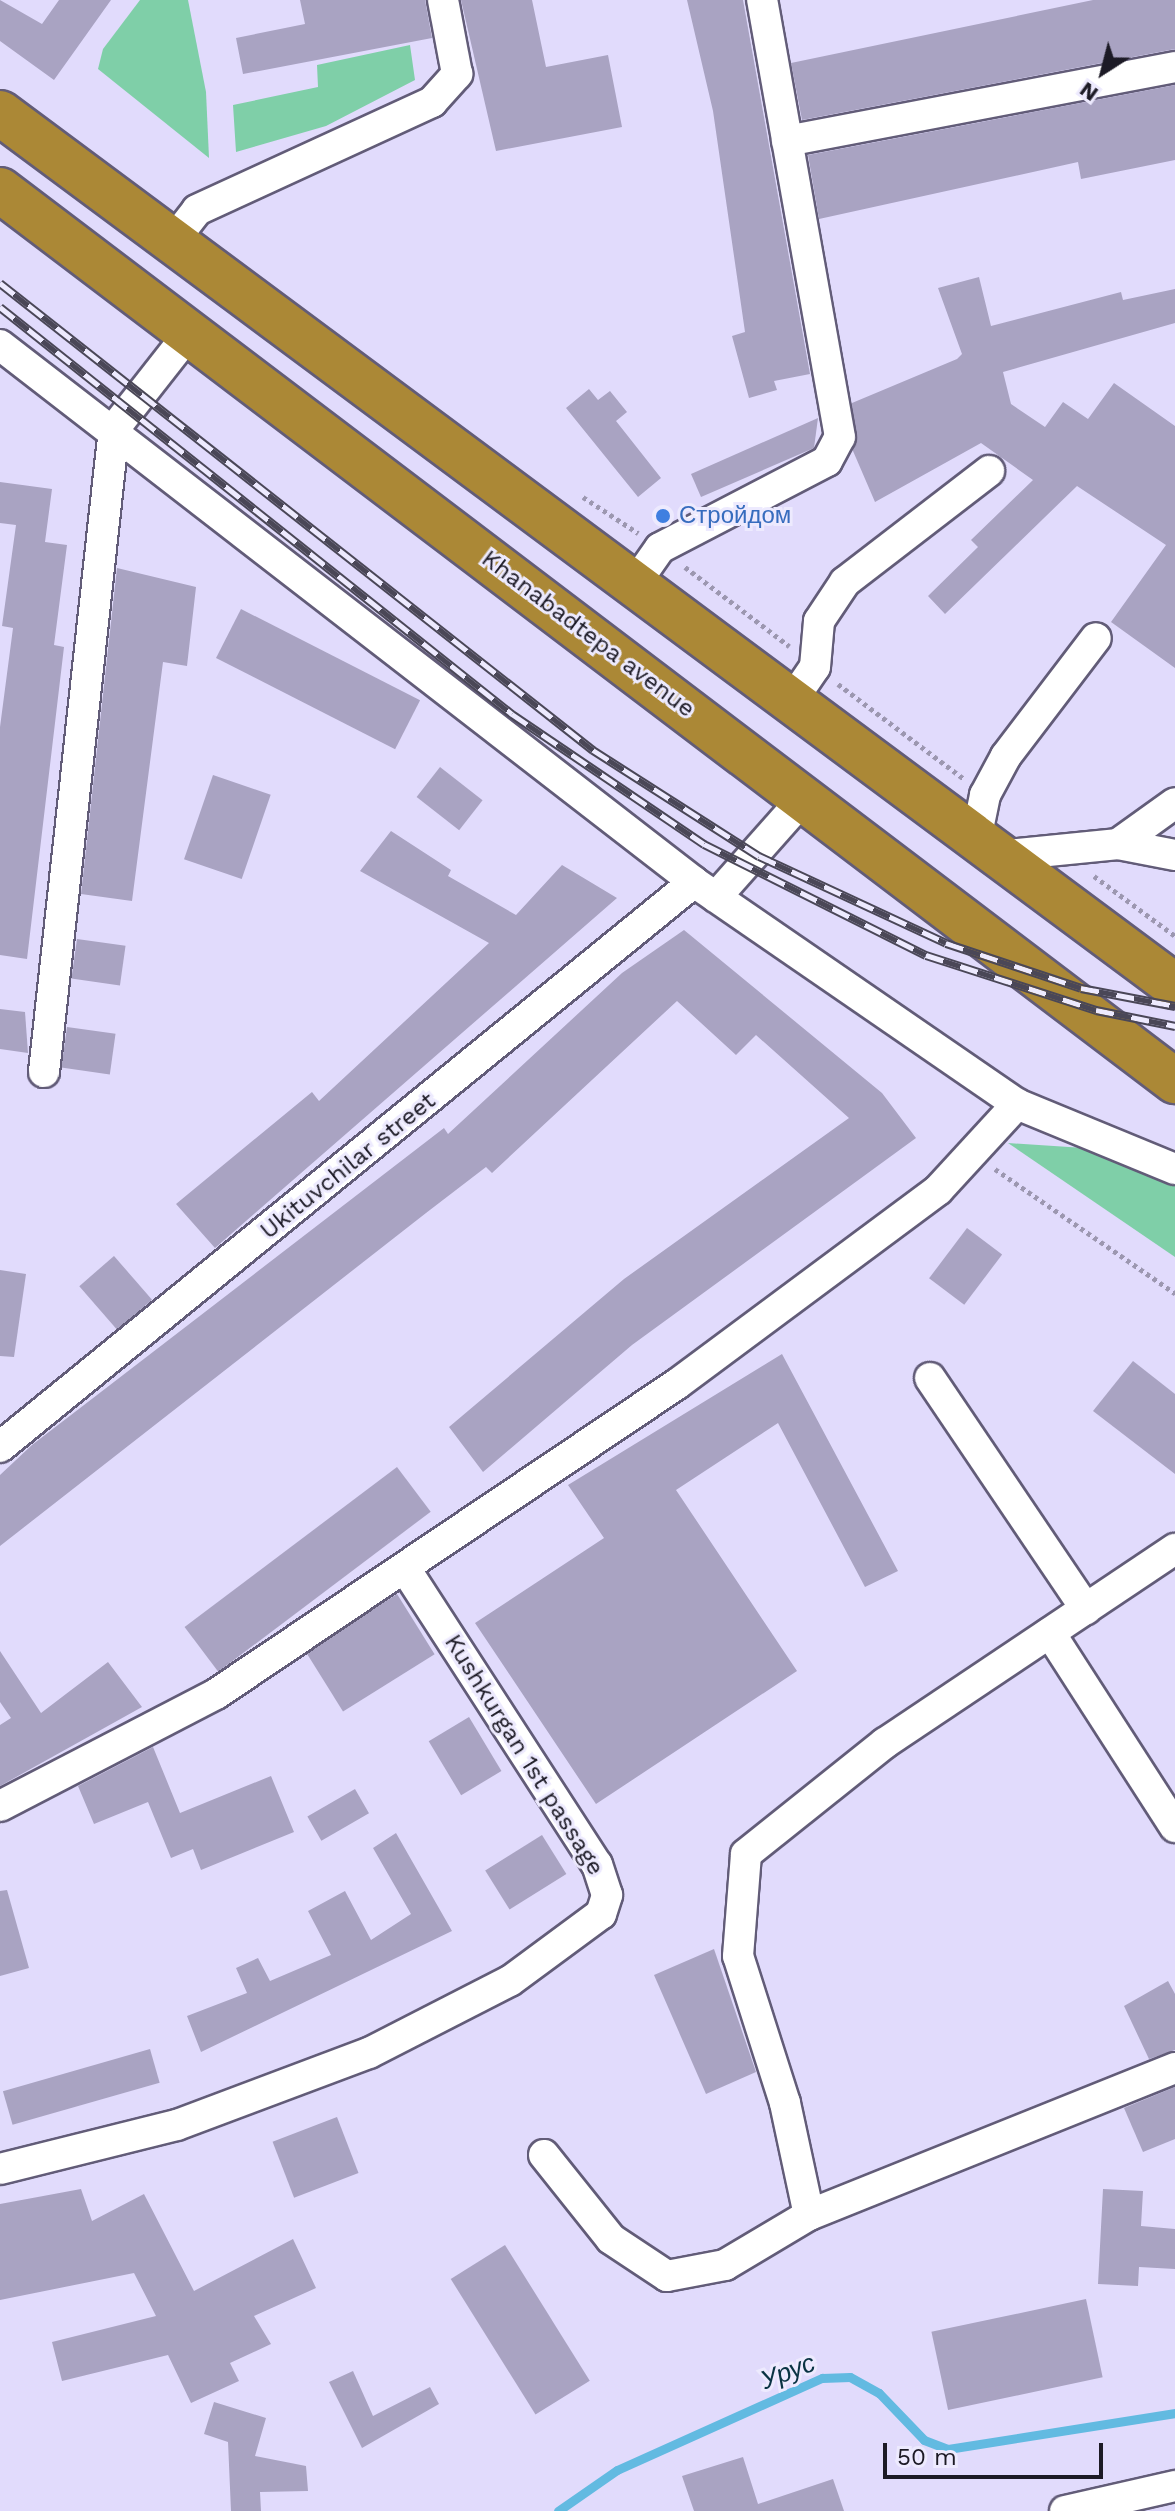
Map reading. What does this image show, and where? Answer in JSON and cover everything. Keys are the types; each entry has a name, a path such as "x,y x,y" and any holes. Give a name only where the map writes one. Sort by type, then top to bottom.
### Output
{"highway":[{"path":"0,113 1175,986"},
{"name":"Khanabadtepa avenue","path":"0,190 1175,1081"}],"street":[{"path":"173,241 197,210 432,102 457,74 443,0"},
{"path":"634,585 660,548 827,461 840,437 762,0"},
{"path":"787,141 1175,67"},
{"path":"44,1072 114,429 190,332"},
{"path":"0,345 114,429 705,890 1017,1104 1175,1169"},
{"path":"791,702 815,667 819,621 845,582 989,471"},
{"path":"1096,638 1006,756 985,795 987,848 1118,844 1175,855"},
{"name":"Ukituvchilar street","path":"0,1447 705,890 804,798"},
{"path":"1118,844 1175,803"},
{"path":"0,1806 216,1694 406,1570 799,1297 983,1148 1017,1104"},
{"path":"930,1378 1086,1609"},
{"path":"809,2215 785,2103 738,1956 746,1854 885,1743 1175,1549"},
{"name":"Kushkurgan 1st passage","path":"0,2169 177,2125 343,2064 510,1981 601,1914 607,1895 597,1865 406,1570"},
{"path":"1050,1633 1175,1827"},
{"path":"544,2155 611,2239 667,2276 725,2265 809,2215 1175,2068"},
{"path":"1065,2511 1175,2486"}],"path":[{"path":"983,1148 1175,1293"}],"green space":[{"path":"140,0 188,0 206,92 209,158 98,69 103,49"},
{"path":"410,45 415,80 326,126 236,152 233,105 318,87 317,65"},
{"path":"1008,1143 1175,1154 1175,1257"}],"building":[{"path":"0,0 42,24 59,0 111,0 54,80 0,41"},
{"path":"300,0 425,0 432,38 243,74 236,38 305,24"},
{"path":"461,0 532,0 546,67 608,55 622,127 496,151"},
{"path":"687,0 743,0 810,374 774,381 777,390 749,398 732,336 745,332 713,111"},
{"path":"1093,0 1175,0 1175,49 802,120 791,63"},
{"path":"1175,85 1175,160 1081,179 1078,162 819,219 808,155"},
{"path":"979,277 991,326 1121,292 1123,300 1175,289 1175,323 1003,372 1011,404 1045,427 1063,402 1088,419 1114,383 1175,426 1175,668 1111,622 1166,545 1077,486 945,614 928,596 978,547 971,540 1033,480 981,443 875,502 853,451 852,403 957,359 962,354 938,288"},
{"path":"589,389 598,400 610,391 627,412 616,421 661,478 638,497 566,408"},
{"path":"818,418 814,448 701,497 691,474"},
{"path":"0,482 52,489 45,542 67,545 54,645 64,647 27,959 0,955 0,727 13,628 2,626 16,525 0,523"},
{"path":"117,568 196,587 187,666 163,662 132,901 81,894"},
{"path":"241,609 420,700 395,749 216,658"},
{"path":"440,767 483,800 459,830 417,797"},
{"path":"213,775 271,795 242,879 184,859"},
{"path":"391,831 451,870 448,876 516,915 562,865 617,898 215,1248 176,1204 312,1092 319,1101 489,943 360,871"},
{"path":"684,930 882,1093 916,1138 632,1345 483,1472 449,1427 624,1279 849,1118 756,1035 736,1055 677,1001 492,1173 486,1167 0,1546 0,1475 32,1445 444,1128 448,1134 622,973"},
{"path":"77,939 126,946 120,985 71,979"},
{"path":"0,1009 25,1012 28,1053 0,1049"},
{"path":"67,1027 116,1034 110,1074 61,1068"},
{"path":"967,1228 1002,1254 964,1305 929,1278"},
{"path":"114,1256 152,1300 117,1330 79,1286"},
{"path":"0,1270 26,1274 14,1357 0,1356"},
{"path":"782,1354 898,1571 865,1587 778,1423 676,1490 797,1671 596,1804 475,1623 604,1538 568,1485"},
{"path":"1133,1361 1175,1394 1175,1474 1093,1411"},
{"path":"397,1467 431,1512 218,1672 185,1627"},
{"path":"397,1594 435,1654 343,1711 305,1651"},
{"path":"0,1651 41,1713 108,1662 142,1707 0,1786 0,1725 11,1718 0,1702"},
{"path":"469,1717 501,1771 461,1795 429,1741"},
{"path":"153,1747 180,1813 271,1776 294,1832 201,1870 193,1849 171,1858 148,1802 94,1824 78,1786"},
{"path":"355,1789 369,1813 321,1841 307,1816"},
{"path":"396,1833 452,1931 201,2052 187,2016 247,1993 236,1968 258,1958 270,1981 331,1955 308,1911 345,1891 371,1940 411,1914 373,1848"},
{"path":"542,1835 566,1874 510,1910 485,1871"},
{"path":"7,1890 29,1968 0,1976 0,1891"},
{"path":"714,1949 756,2072 706,2094 654,1975"},
{"path":"1168,1981 1175,1994 1175,2050 1149,2059 1124,2006"},
{"path":"150,2049 160,2083 13,2125 3,2091"},
{"path":"1175,2087 1175,2139 1143,2152 1124,2108"},
{"path":"337,2117 359,2173 294,2198 273,2142"},
{"path":"81,2189 92,2221 144,2194 194,2291 293,2239 316,2288 254,2316 271,2344 230,2363 239,2381 191,2403 168,2355 62,2381 52,2342 156,2316 134,2273 0,2300 0,2204"},
{"path":"1103,2189 1143,2191 1141,2226 1175,2229 1175,2269 1139,2267 1138,2286 1098,2284"},
{"path":"505,2245 590,2381 536,2415 451,2279"},
{"path":"1086,2299 1103,2377 948,2410 931,2332"},
{"path":"353,2371 373,2416 430,2387 439,2404 362,2448 329,2382"},
{"path":"214,2402 266,2418 255,2456 306,2466 308,2491 260,2492 261,2511 231,2511 228,2442 204,2434"},
{"path":"743,2457 758,2504 833,2479 844,2511 694,2511 682,2476"}],"waterway":[{"name":"Урус","path":"558,2511 617,2470 822,2378 850,2377 879,2393 924,2440 948,2449 1175,2413"}],"railway":[{"path":"0,283 593,750 759,856 946,943 1081,988 1175,1006"},
{"path":"0,307 512,714 704,844 926,955 1096,1010 1175,1026"}],"place":[{"name":"Стройдом","path":"663,516"}]}
